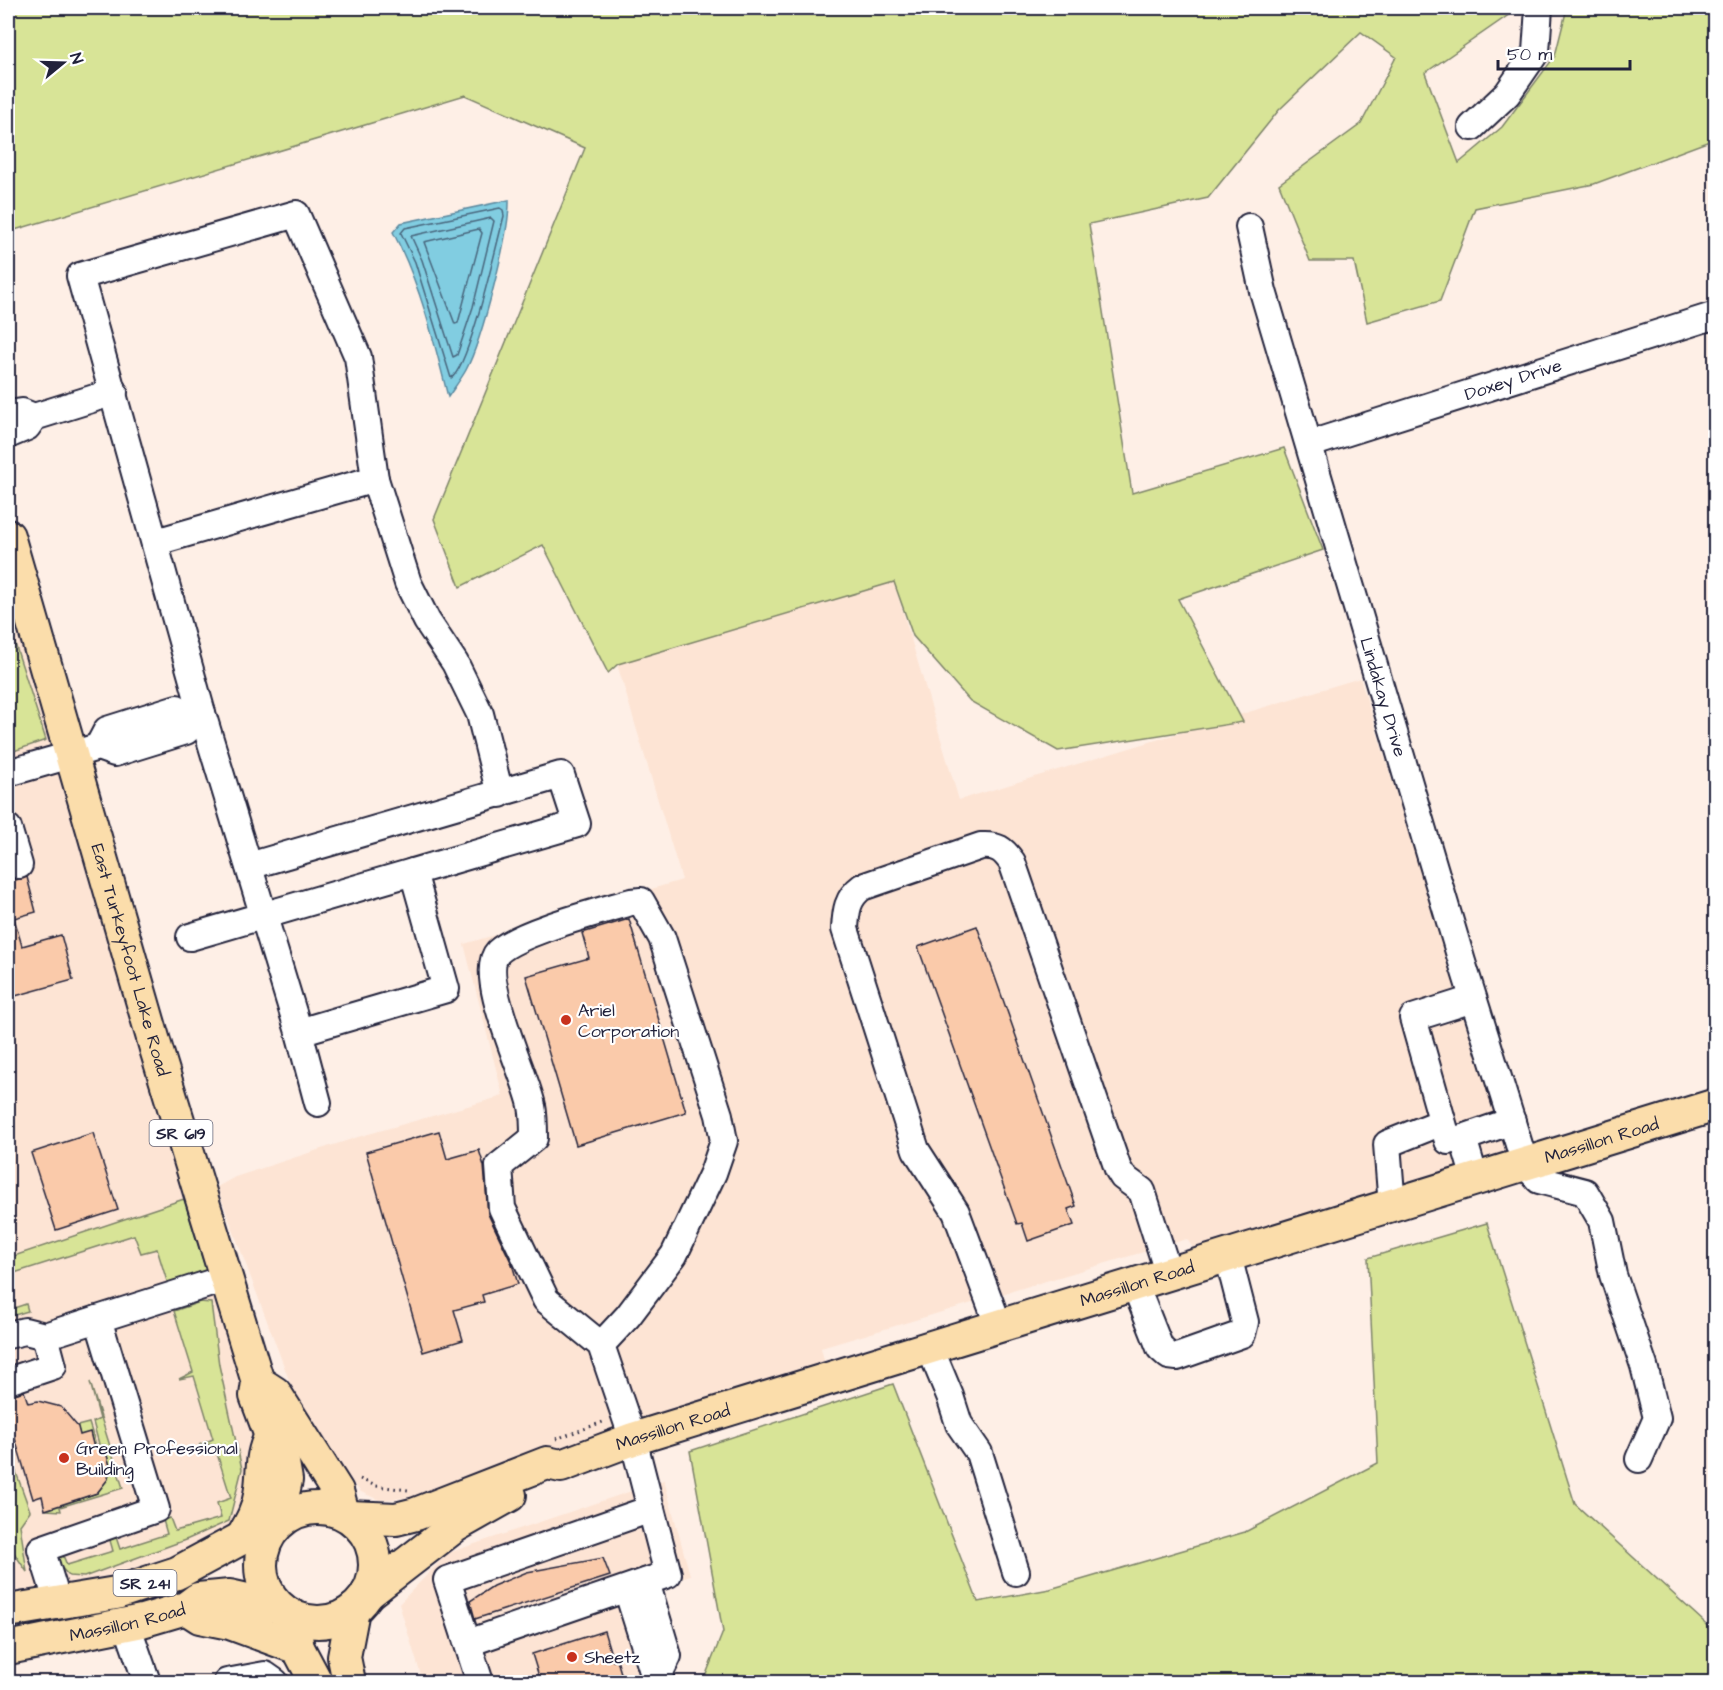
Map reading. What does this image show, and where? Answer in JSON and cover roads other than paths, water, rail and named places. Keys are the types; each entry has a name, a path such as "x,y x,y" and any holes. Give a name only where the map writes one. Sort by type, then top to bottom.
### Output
{"main road":[{"name":"East Turkeyfoot Lake Road","path":"8,536 84,751 224,1279 258,1382 256,1396 271,1436 281,1451 286,1480 280,1521"},
{"name":"Massillon Road","path":"346,1515 396,1519 416,1514 547,1463 561,1466 633,1439 1716,1105"},
{"path":"258,1382 275,1393 337,1491 346,1515"},
{"path":"242,1538 257,1506 263,1451 271,1436"},
{"name":"Massillon Road","path":"360,1602 455,1526 495,1502 553,1478 561,1466"},
{"path":"349,1683 344,1657 360,1602 374,1570 372,1545 364,1530 346,1515 320,1507 303,1509 280,1521 264,1542 260,1559 261,1577 267,1593 286,1612 309,1622 326,1622 342,1617 360,1602"},
{"name":"Massillon Road","path":"8,1611 116,1593 177,1573 242,1538 280,1521"},
{"name":"Massillon Road","path":"8,1648 127,1625 186,1608 198,1599 230,1596 286,1612"},
{"path":"186,1608 200,1617 230,1623 298,1648"},
{"path":"286,1612 298,1648 316,1683"}],"street":[{"path":"1472,127 1507,94 1536,52 1539,8"},
{"path":"318,1103 249,866 196,715 156,542 80,276 296,214 358,357 375,479 408,583 427,621 455,663 480,714 500,794"},
{"name":"Lindakay Drive","path":"1249,227 1263,291 1473,999 1525,1164"},
{"name":"Doxey Drive","path":"1310,444 1716,315"},
{"path":"8,435 27,427 34,417 114,392"},
{"path":"8,414 22,412 34,417"},
{"path":"156,542 375,479"},
{"path":"8,773 84,751 115,753 186,731 196,715"},
{"path":"190,937 577,824 561,775 249,866"},
{"path":"8,828 19,865"},
{"path":"999,1327 956,1212 916,1150 845,928 849,902 852,895 862,887 981,846 995,845 1004,851 1012,862 1118,1169 1124,1177 1142,1191 1169,1275"},
{"path":"299,1032 446,988 413,872"},
{"path":"468,1643 668,1574 633,1439 601,1345 546,1300 502,1208 499,1166 534,1138 532,1106 497,1002 492,968 496,954 509,945 557,925 641,901 662,938 719,1115 724,1141 712,1173 674,1254 628,1316 601,1345"},
{"path":"1473,999 1413,1018 1448,1141 1512,1121"},
{"path":"1392,1206 1387,1144 1442,1122"},
{"path":"1462,1138 1475,1179"},
{"path":"1525,1164 1539,1180 1585,1192 1602,1221 1613,1275 1644,1366 1657,1418 1639,1459"},
{"path":"1135,1285 1160,1348 1169,1356 1177,1356 1242,1334 1245,1322 1228,1256"},
{"path":"8,1335 25,1330 45,1336 224,1279"},
{"path":"58,1603 41,1549 156,1509 98,1320"},
{"path":"8,1380 53,1366 45,1336"},
{"path":"930,1348 951,1396 959,1424 979,1454 1016,1572"},
{"path":"480,1683 447,1580 651,1509"},
{"path":"637,1585 668,1656 656,1682"},
{"path":"127,1625 147,1683"},
{"path":"227,1683 265,1675 275,1683"}],"water":[{"path":"509,200 500,260 480,335 466,370 448,397 419,292 393,232 401,223"}],"place":[{"name":"Ariel Corporation","path":"566,1020"},
{"name":"Green Professional Building","path":"64,1458"},
{"name":"Sheetz","path":"572,1657"}]}
